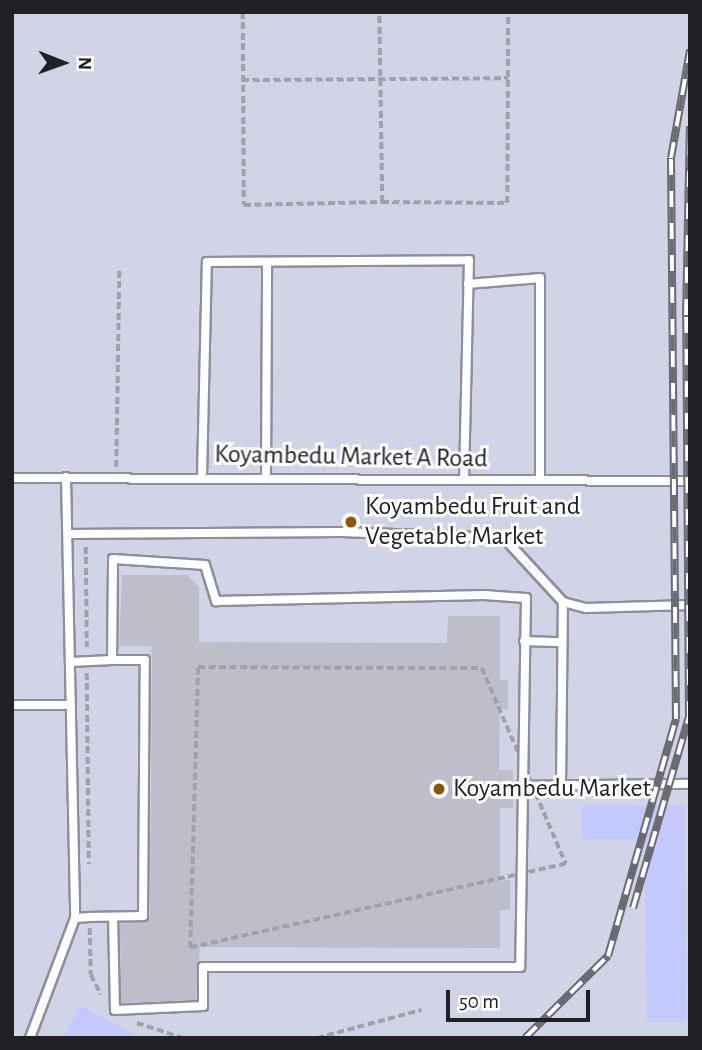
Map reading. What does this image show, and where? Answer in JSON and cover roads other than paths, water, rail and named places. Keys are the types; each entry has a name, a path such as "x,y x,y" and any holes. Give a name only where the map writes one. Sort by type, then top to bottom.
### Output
{"lane":[{"path":"202,477 206,262 469,260 464,480"},
{"path":"266,476 267,262"},
{"path":"468,284 540,278 540,480"},
{"name":"Koyambedu Market A Road","path":"12,478 266,476 690,481"},
{"path":"30,1038 75,918 66,477"},
{"path":"68,534 341,532 504,538 563,602 586,608 690,605"},
{"path":"111,660 113,559 205,565 216,601 484,595 526,598 520,786 520,967 203,967 203,1006 115,1010 113,917"},
{"path":"561,786 563,602"},
{"path":"524,641 562,642"},
{"path":"70,662 145,660 143,916 75,918"},
{"path":"12,705 71,705"},
{"path":"520,786 690,784"}],"railway":[{"path":"525,1038 608,956 676,719 671,158 690,50"},
{"path":"633,908 689,717 686,315 690,126"}],"place":[{"name":"Koyambedu Fruit and Vegetable Market","path":"351,522"},
{"name":"Koyambedu Market","path":"439,789"}]}
